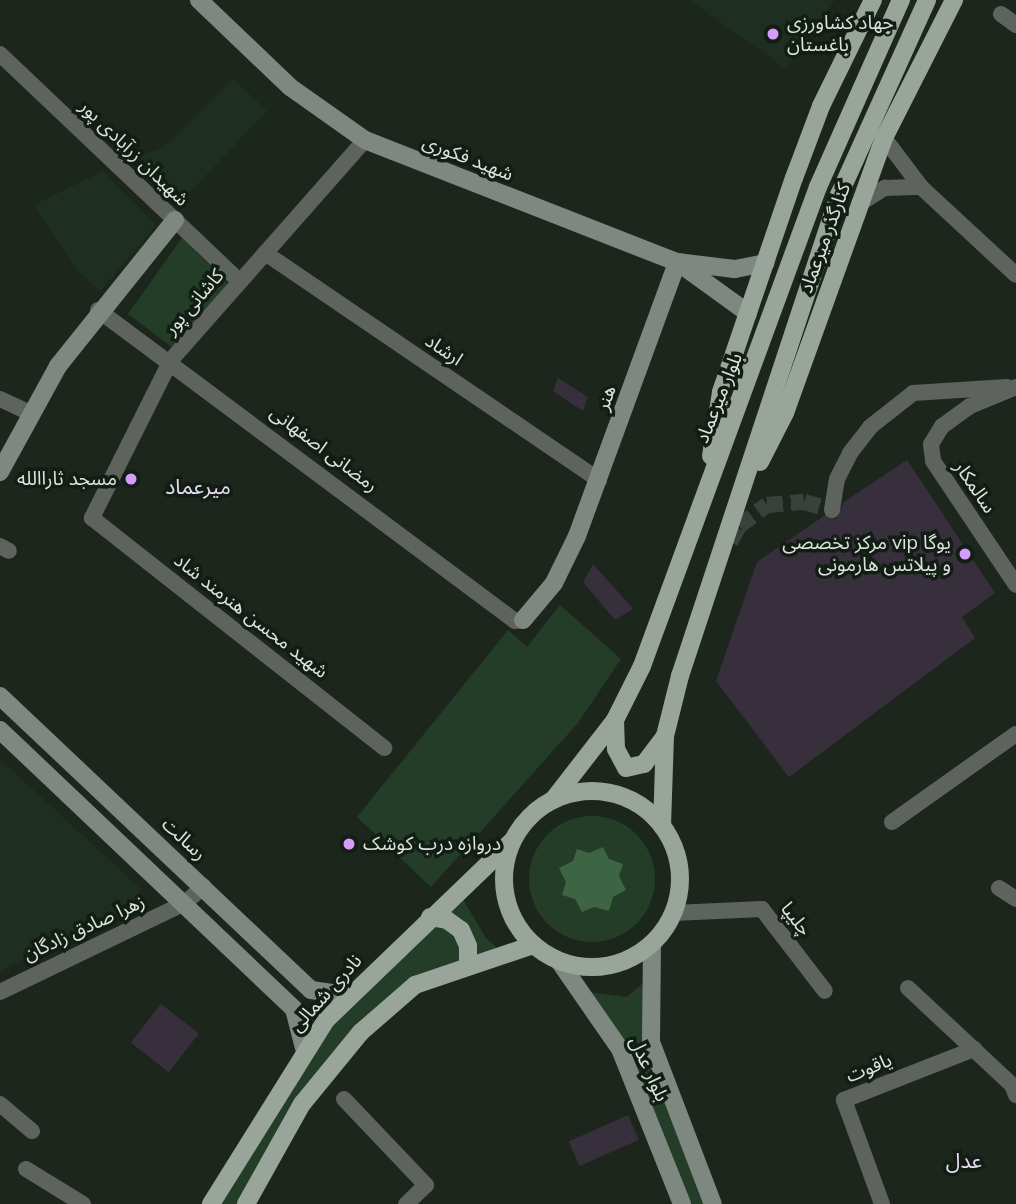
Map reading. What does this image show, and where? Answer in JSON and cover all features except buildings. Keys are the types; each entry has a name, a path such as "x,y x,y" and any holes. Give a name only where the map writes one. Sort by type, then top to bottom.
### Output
{"main road":[{"path":"709,474 721,392 765,262 821,106 873,0"},
{"name":"بلوار میرعماد","path":"553,800 615,720 642,666 709,474 739,413 850,106 901,0"},
{"path":"662,826 664,736 839,194 927,0"},
{"name":"کنارگذر میرعماد","path":"744,494 785,413 884,138 954,0"},
{"path":"615,720 616,749 626,768 644,764 664,736"},
{"path":"582,792 612,793 640,805 662,826 680,868 673,913 652,944 608,966 559,961 533,945 516,923 505,897 504,869 512,842 529,817 553,800 582,792"},
{"name":"نادری شمالی","path":"212,1204 304,1048 348,995 512,842"},
{"path":"430,917 447,920 461,930 468,946 468,963"},
{"path":"246,1204 302,1104 361,1032 415,985 468,963 533,945"}],"street":[{"name":"شهید فکوری","path":"199,0 290,87 365,140 677,262 735,269 765,262"},
{"path":"1001,14 1016,25"},
{"name":"شهیدان زرآبادی پور","path":"0,54 240,282"},
{"path":"884,138 921,187 1016,275"},
{"name":"کاشانی پور","path":"92,518 171,360 365,140"},
{"path":"858,205 885,188 921,187"},
{"path":"0,472 32,414 98,310 175,220"},
{"name":"ارشاد","path":"265,253 599,480"},
{"path":"677,262 748,313"},
{"name":"هنر","path":"523,620 554,583 599,480 677,262"},
{"name":"رمضانی اصفهانی","path":"98,310 171,360 515,621 523,620"},
{"path":"832,510 837,478 850,453 870,428 913,393 1016,387"},
{"name":"سالمکار","path":"1016,387 970,406 942,426 932,444 933,461 1016,585"},
{"path":"0,399 32,414"},
{"name":"شهید محسن هنرمند شاد","path":"92,518 384,748"},
{"name":"رسالت","path":"0,696 311,990 348,995"},
{"path":"0,730 294,1009 304,1048"},
{"path":"892,822 1016,734"},
{"name":"زهرا صادق زادگان","path":"0,992 185,903 204,886"},
{"path":"999,888 1016,900"},
{"name":"چلیپا","path":"673,913 762,909 825,991"},
{"name":"بلوار عدل","path":"652,944 651,1042 713,1204"},
{"name":"بلوار عدل","path":"559,961 620,1049 682,1204"},
{"path":"908,988 974,1049 1016,1095"},
{"name":"یاقوت","path":"882,1204 844,1100 974,1049"},
{"path":"344,1099 426,1185 406,1204"},
{"path":"0,1104 32,1131"},
{"path":"26,1169 83,1204"}],"shaded area":[{"name":"جهاد کشاورزی باغستان","path":"689,0 835,0 785,68"},
{"path":"233,78 267,111 178,205 131,159 165,146"},
{"path":"103,171 156,225 101,291 76,270 34,205"},
{"path":"182,238 230,285 173,348 128,314"},
{"path":"560,605 621,659 578,723 431,887 357,817 508,630 527,647"},
{"path":"0,759 141,889 130,911 0,971"},
{"path":"592,816 616,821 637,834 650,855 655,879 650,903 637,924 616,937 592,942 568,937 547,924 534,903 529,879 534,855 547,834 568,821"},
{"path":"603,847 609,859 623,864 619,876 626,890 613,897 609,911 594,907 582,912 575,899 562,895 566,882 559,868 573,861 577,849 589,853"},
{"path":"458,891 486,938 503,953 415,985 302,1104 246,1204 212,1204 304,1048"},
{"path":"652,975 651,1042 713,1204 682,1204 620,1049 580,991 627,997"}],"tunnel":[{"path":"730,542 739,526 767,505 804,502 832,510"}],"place":[{"name":"جهاد کشاورزی باغستان","path":"773,34"},
{"name":"مسجد ثاراالله","path":"131,479"},
{"name":"مرکز تخصصی vip یوگا و پیلاتس هارمونی","path":"965,554"},
{"name":"دروازه درب کوشک","path":"349,844"}],"district":[{"name":"میرعماد","path":"198,486"},
{"name":"عدل","path":"964,1160"}]}
